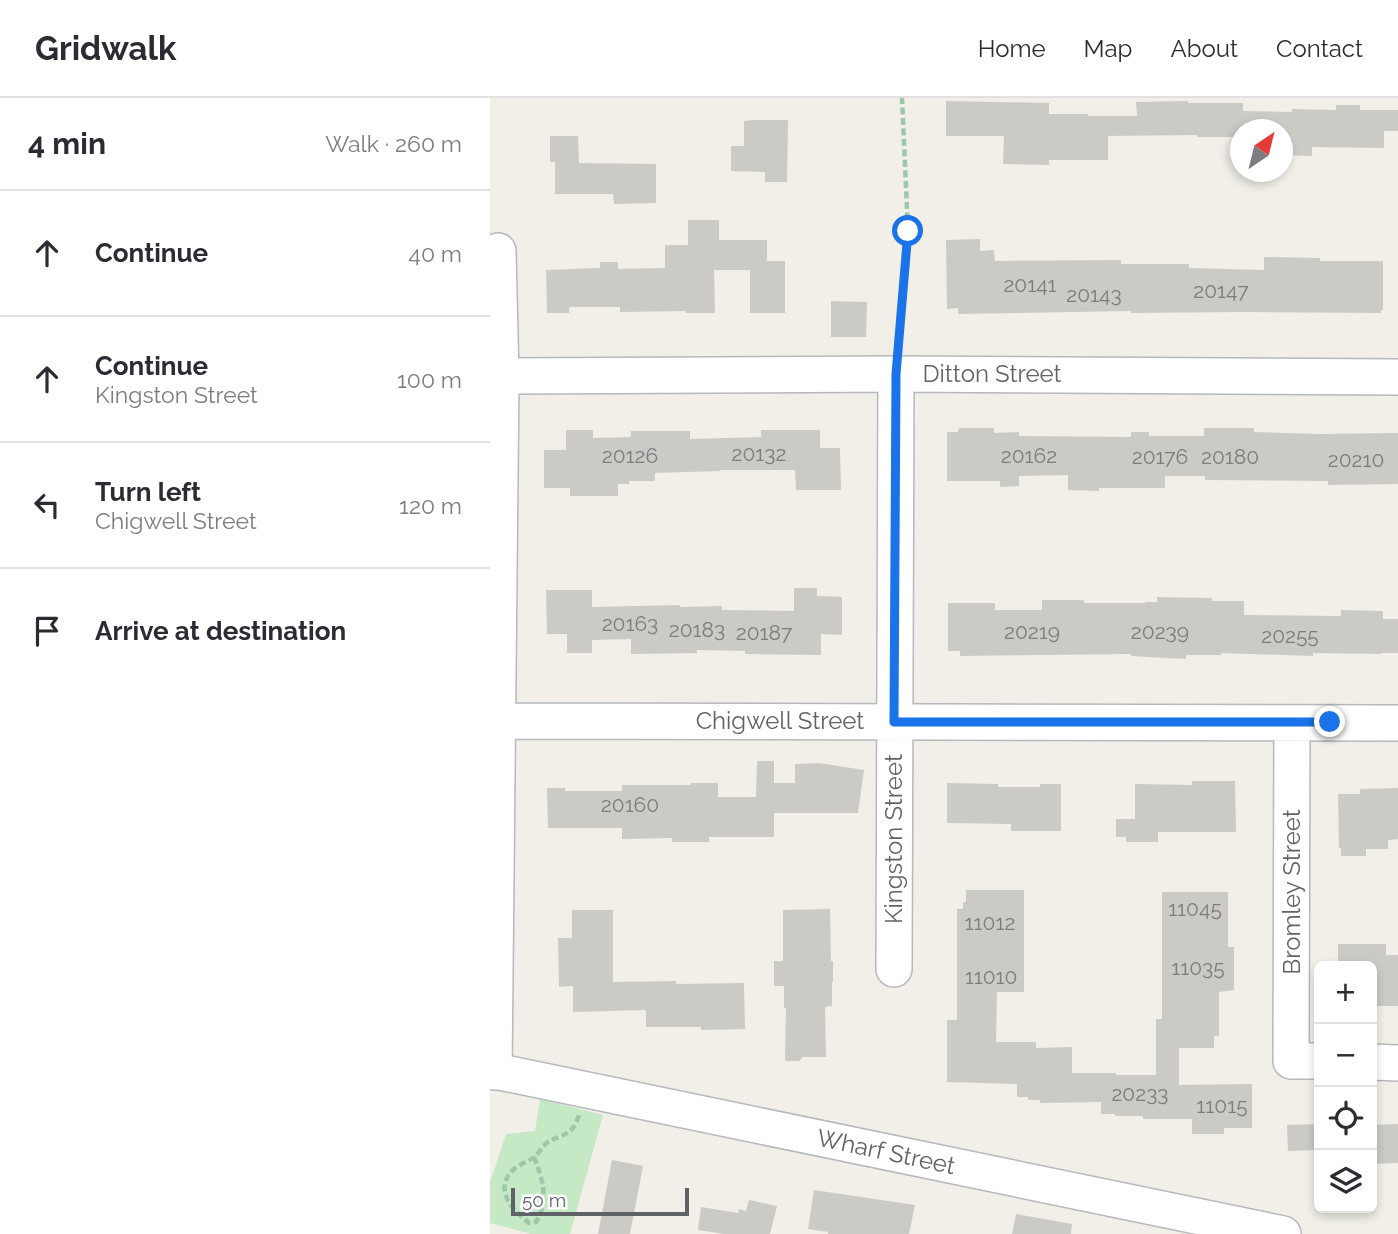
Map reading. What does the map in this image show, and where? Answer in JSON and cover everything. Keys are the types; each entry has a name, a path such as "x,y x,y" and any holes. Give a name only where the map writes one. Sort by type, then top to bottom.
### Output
{"street":[{"path":"492,1071 501,376 498,251"},
{"name":"Ditton Street","path":"501,376 896,374 1398,377"},
{"name":"Kingston Street","path":"894,969 896,374"},
{"name":"Chigwell Street","path":"498,721 1398,723"},
{"name":"Bromley Street","path":"1292,723 1305,1061"},
{"path":"1377,1062 1398,1063"},
{"name":"Wharf Street","path":"492,1071 1283,1234"}],"path":[{"path":"896,374 908,231 902,98"},
{"path":"534,1157 542,1177 544,1202 536,1222 529,1223 509,1204 504,1190 506,1180 514,1169 534,1157 546,1144 571,1132 587,1091"}],"green space":[{"path":"540,1099 603,1115 570,1234 531,1234 490,1223 490,1182 506,1134 535,1131"}],"building":[{"path":"946,101 1049,103 1049,114 1088,116 1137,116 1136,102 1243,103 1243,111 1336,110 1336,105 1360,105 1360,110 1398,110 1398,131 1384,131 1384,148 1312,147 1312,156 1293,155 1293,119 1230,119 1230,137 1108,136 1108,160 1049,160 1049,165 1003,164 1004,136 946,136"},
{"path":"788,120 787,182 765,182 765,172 731,171 731,146 744,146 744,121"},
{"path":"550,136 578,136 579,163 656,164 656,203 614,204 613,194 555,194 555,162 550,162"},
{"path":"688,220 719,220 719,240 767,240 767,261 785,261 785,313 750,313 750,270 714,270 715,313 620,312 620,307 569,307 569,313 547,313 546,270 600,268 600,262 618,262 618,269 665,268 665,245 688,245"},
{"path":"980,239 980,251 994,250 995,261 1121,260 1121,264 1189,264 1189,268 1264,270 1264,257 1320,258 1320,261 1383,261 1383,310 1381,313 1131,311 958,314 958,308 947,309 946,240"},
{"path":"831,301 867,302 866,337 831,337"},
{"path":"959,428 994,428 994,433 1019,432 1019,436 1131,437 1131,432 1149,432 1149,436 1204,436 1204,428 1254,428 1254,432 1319,434 1398,433 1398,484 1328,485 1328,481 1205,480 1205,476 1165,476 1165,488 1099,488 1099,491 1068,490 1068,475 1019,476 1019,486 1000,487 1000,481 947,481 947,432 958,432"},
{"path":"566,430 593,430 593,438 631,437 631,431 690,431 690,439 761,437 761,430 820,430 820,448 840,448 841,490 796,490 795,470 720,470 655,473 655,481 629,481 629,484 618,484 618,496 570,496 570,488 544,488 544,450 566,450"},
{"path":"794,588 817,588 817,596 842,597 842,635 821,634 821,655 697,650 697,653 631,654 631,639 592,640 592,653 567,653 567,634 547,634 546,590 592,590 592,607 680,605 722,606 722,610 794,611"},
{"path":"1157,597 1244,601 1244,615 1341,616 1341,610 1383,611 1383,619 1398,619 1398,653 1313,653 1313,656 1221,653 1186,655 1186,659 1131,654 960,656 960,651 948,651 948,603 995,603 995,610 1042,610 1042,600 1145,603 1157,602"},
{"path":"757,761 774,761 774,783 795,783 795,764 819,763 864,770 858,813 774,813 774,837 709,837 709,842 672,842 672,838 622,839 622,828 548,828 547,788 565,788 565,791 622,791 622,785 718,783 718,797 756,797"},
{"path":"1192,781 1235,781 1236,832 1158,832 1158,842 1126,842 1126,837 1116,837 1116,819 1135,819 1135,784 1192,785"},
{"path":"947,783 998,784 998,787 1061,784 1061,831 1011,831 1011,824 947,823"},
{"path":"1398,788 1398,839 1388,840 1388,849 1366,849 1366,856 1341,856 1338,794 1360,794 1360,789"},
{"path":"966,890 1024,890 1024,992 997,992 996,1042 1036,1042 1036,1048 1072,1047 1072,1073 1116,1075 1156,1075 1156,1019 1162,1019 1162,892 1228,892 1228,947 1234,947 1234,990 1219,992 1219,1036 1214,1036 1214,1048 1179,1048 1179,1085 1252,1084 1252,1128 1224,1128 1224,1134 1192,1134 1192,1119 1143,1119 1143,1116 1101,1114 1101,1102 1040,1103 1040,1100 1017,1097 1017,1084 947,1082 947,1020 957,1020 957,909 963,909"},
{"path":"830,909 833,982 832,1006 825,1007 826,1057 803,1057 799,1061 785,1061 784,986 774,986 774,961 783,961 783,910"},
{"path":"572,910 613,910 613,982 744,983 745,1029 646,1027 646,1010 573,1012 573,986 559,987 558,938 572,938"},
{"path":"1338,944 1386,944 1386,955 1398,955 1398,1006 1377,1006 1377,961 1338,961"},
{"path":"1314,1124 1314,1150 1288,1151 1287,1125"},
{"path":"1398,1124 1398,1163 1377,1164 1377,1125"},
{"path":"612,1160 643,1166 630,1234 598,1234"},
{"path":"814,1190 915,1205 909,1234 828,1234 808,1229"},
{"path":"749,1200 777,1206 770,1234 725,1234 698,1230 701,1207 738,1213 739,1209 746,1211"},
{"path":"1016,1214 1072,1224 1071,1234 1012,1234"}],"route":[{"path":"908,231 896,374 894,722 1330,722"}]}
